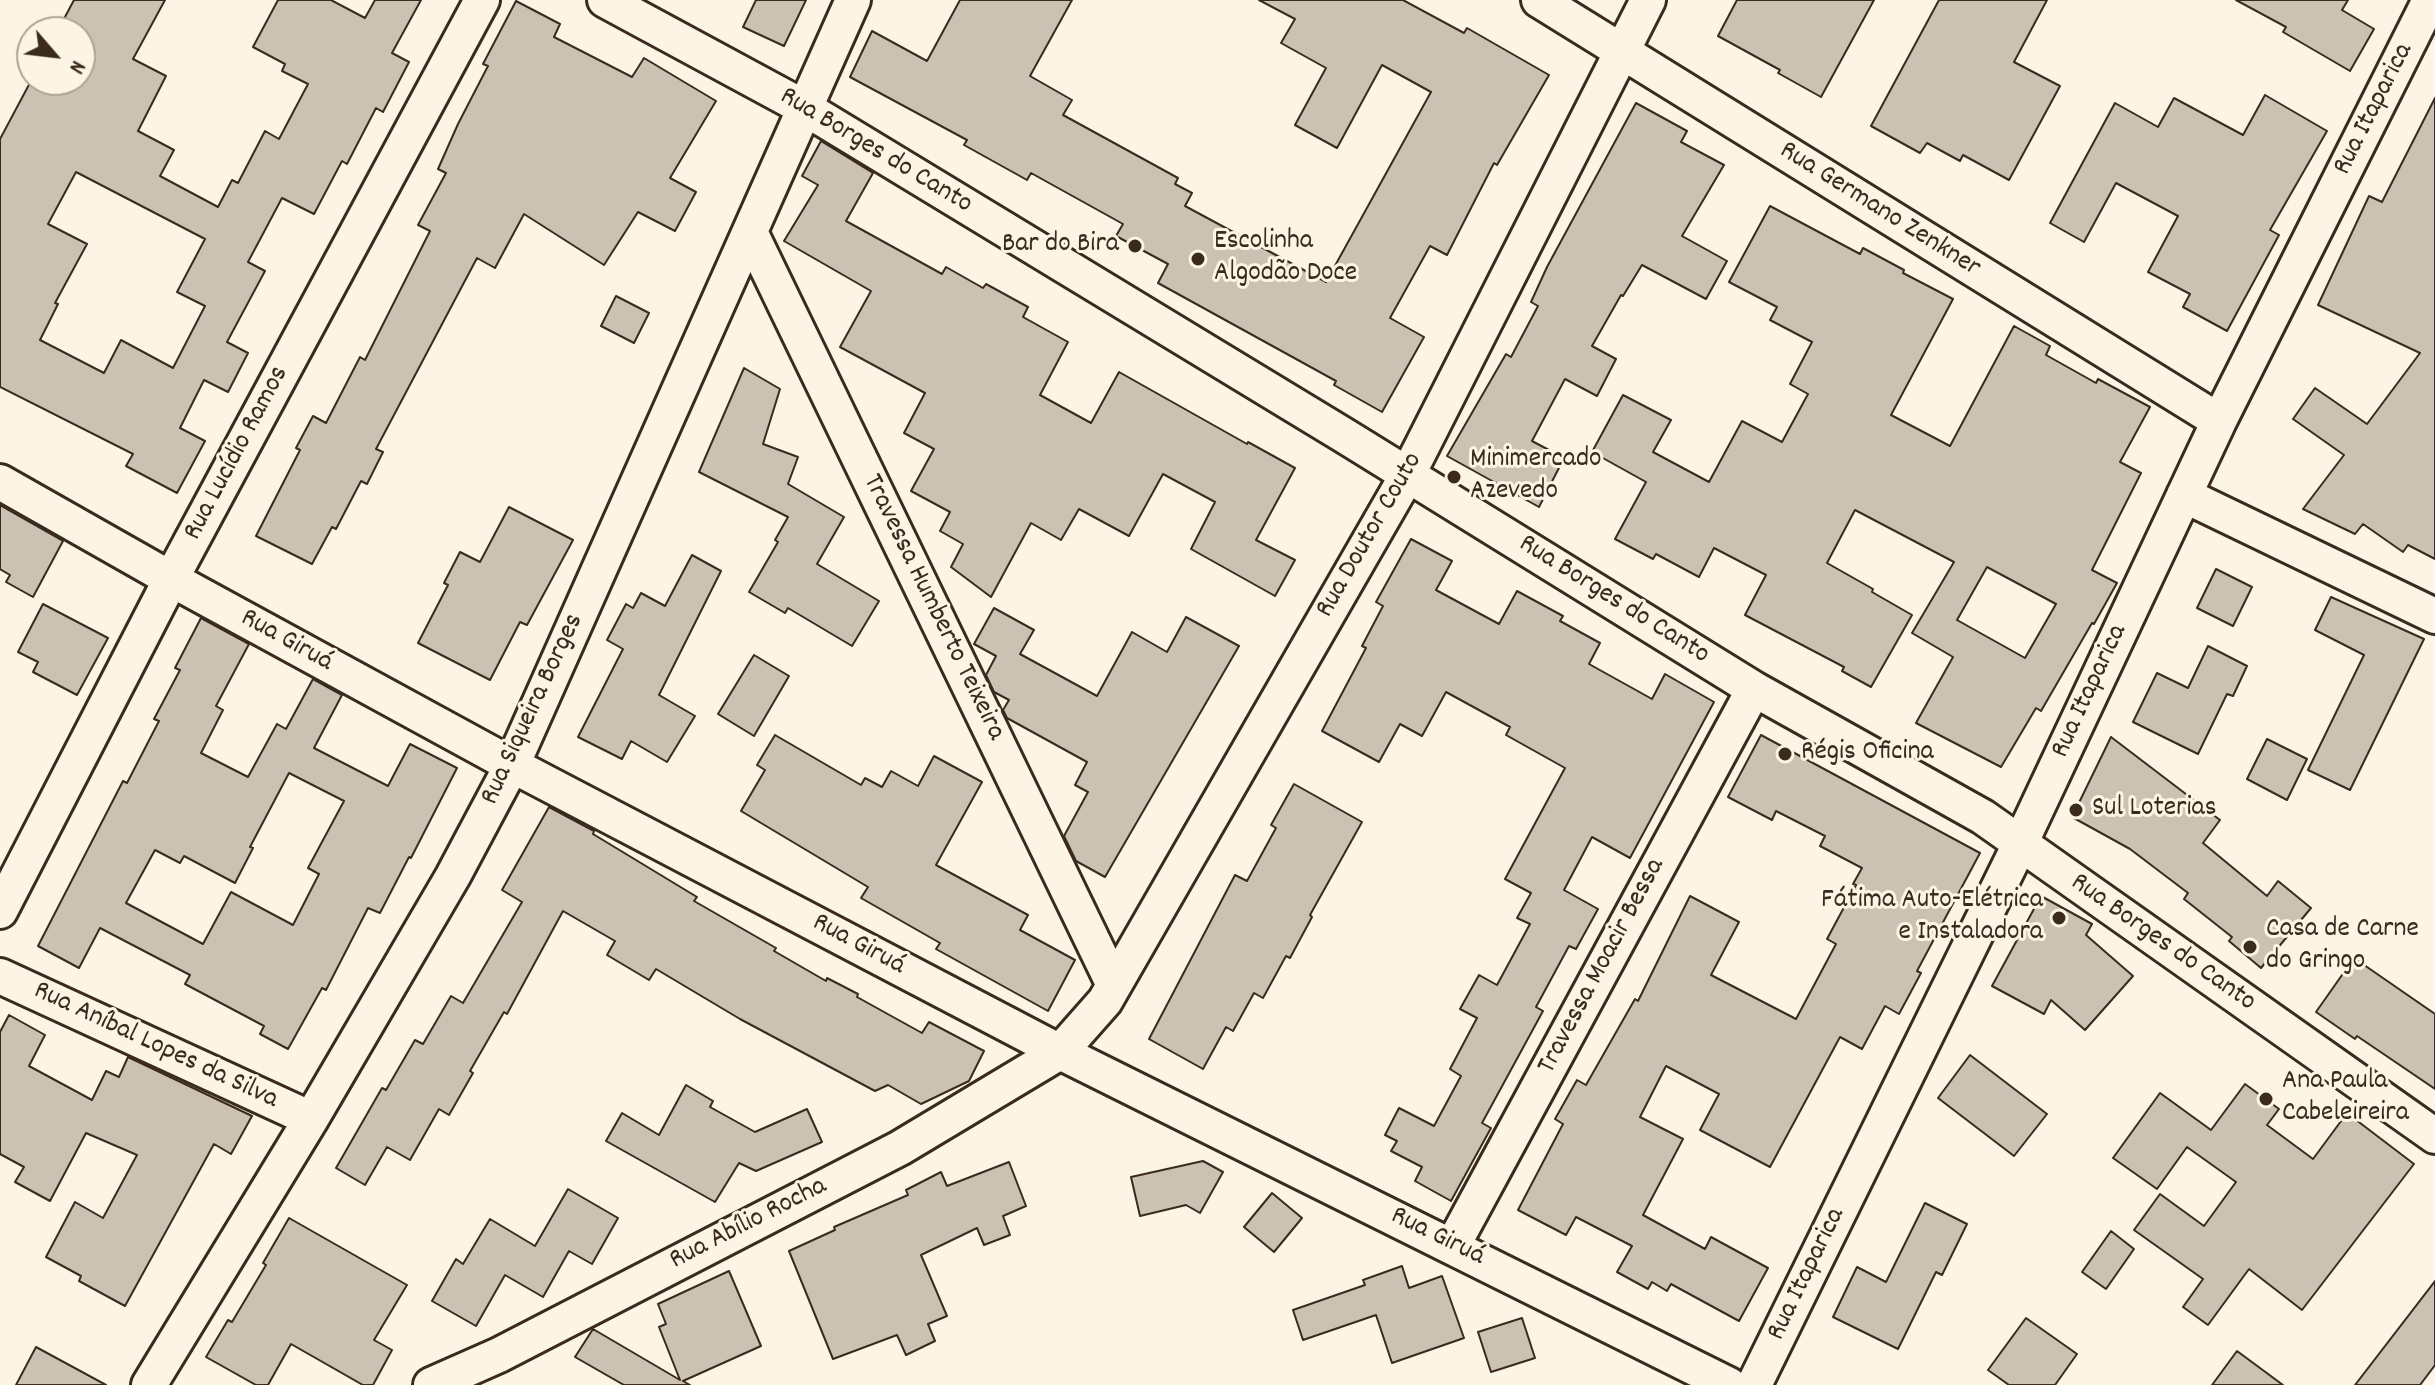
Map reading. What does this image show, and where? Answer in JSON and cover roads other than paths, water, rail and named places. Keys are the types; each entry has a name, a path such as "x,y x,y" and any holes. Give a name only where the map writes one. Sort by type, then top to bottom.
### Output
{"street":[{"name":"Rua Lucídio Ramos","path":"0,911 171,579 482,0"},
{"name":"Rua Borges do Canto","path":"605,0 803,107 1408,474 1754,689 1983,817 2435,1136"},
{"name":"Rua Siqueira Borges","path":"149,1385 311,1119 453,876 512,765 853,0"},
{"name":"Rua Germano Zenkner","path":"1539,0 2219,421"},
{"name":"Rua Doutor Couto","path":"1060,1052 1105,1001 1408,474 1648,0"},
{"name":"Rua Itaparica","path":"1754,1385 2021,842 2219,421 2430,0"},
{"name":"Travessa Humberto Teixeira","path":"750,232 1113,983"},
{"name":"Rua Giruá","path":"0,482 512,765 1060,1052 1729,1385"},
{"path":"2184,495 2435,616"},
{"name":"Travessa Moacir Bessa","path":"1453,1245 1754,689"},
{"name":"Rua Aníbal Lopes da Silva","path":"0,976 311,1119"},
{"name":"Rua Abílio Rocha","path":"431,1385 500,1370 900,1148 1060,1052"}],"place":[{"name":"Bar do Bira","path":"1135,246"},
{"name":"Escolinha Algodão Doce","path":"1198,259"},
{"name":"Minimercado Azevedo","path":"1454,477"},
{"name":"Régis Oficina","path":"1785,754"},
{"name":"Sul Loterias","path":"2076,810"},
{"name":"Fátima Auto-Elétrica e Instaladora","path":"2059,918"},
{"name":"Casa de Carne do Gringo","path":"2250,947"},
{"name":"Ana Paula Cabeleireira","path":"2266,1099"}]}
